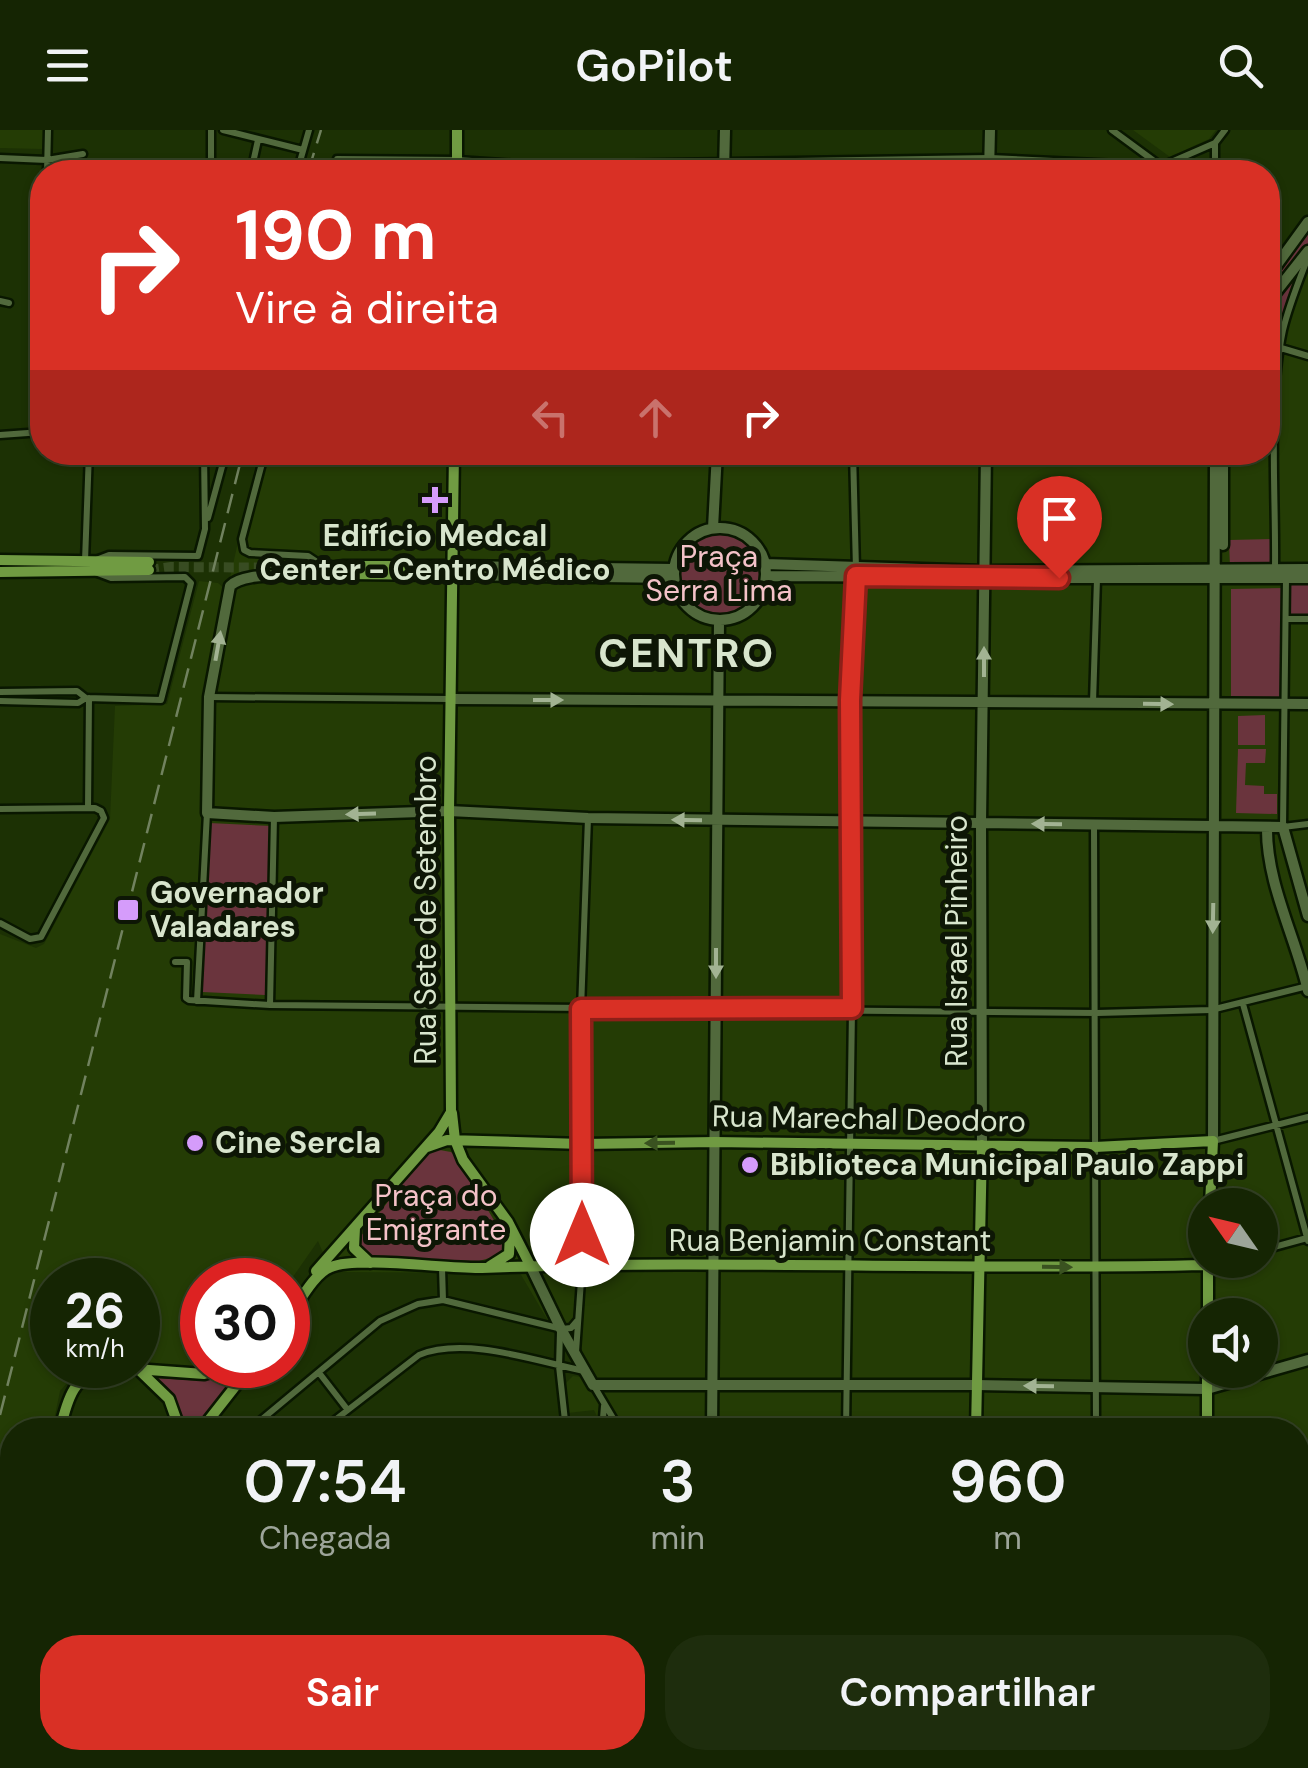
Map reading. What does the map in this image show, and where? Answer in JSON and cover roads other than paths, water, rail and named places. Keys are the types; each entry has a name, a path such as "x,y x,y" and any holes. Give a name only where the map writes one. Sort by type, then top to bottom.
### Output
{"main road":[{"path":"457,130 457,160"},
{"name":"Rua Sete de Setembro","path":"452,1112 449,812 454,465"},
{"path":"0,560 149,566"},
{"path":"0,572 90,564"},
{"path":"324,568 450,571"},
{"path":"452,1112 455,1140 463,1160 508,1222 530,1265"},
{"path":"310,1280 452,1112"},
{"name":"Rua Marechal Deodoro","path":"421,1149 455,1140 1095,1147 1212,1141"},
{"path":"1211,1188 1212,1141"},
{"name":"Rua Israel Pinheiro","path":"976,1418 982,1145"},
{"path":"480,1268 509,1254 512,1242 508,1222"},
{"path":"356,1225 353,1246 371,1264"},
{"name":"Rua Benjamin Constant","path":"310,1289 334,1266 371,1264 442,1268 849,1264 1096,1268 1188,1263"},
{"path":"63,1418 75,1388"},
{"path":"159,1388 170,1399 176,1418"},
{"path":"219,1418 238,1388"},
{"path":"1207,1389 1207,1418"}],"street":[{"path":"47,160 48,130"},
{"path":"210,160 211,130"},
{"path":"223,130 303,150"},
{"path":"300,160 309,130"},
{"path":"724,160 725,130"},
{"path":"990,130 990,158"},
{"path":"1112,130 1154,160"},
{"path":"1176,160 1215,143 1225,130"},
{"path":"254,160 258,140"},
{"path":"1215,143 1215,160"},
{"path":"0,158 47,160 82,154"},
{"path":"926,160 1033,160"},
{"path":"1280,261 1307,226"},
{"path":"1280,288 1308,254"},
{"path":"1280,359 1288,314 1308,254"},
{"path":"0,301 10,303"},
{"path":"1281,348 1308,356"},
{"path":"0,435 30,433"},
{"path":"89,465 90,564"},
{"path":"204,465 205,529"},
{"path":"90,564 109,555 198,556 222,465"},
{"path":"262,465 242,539 244,550 250,554 308,556 324,568"},
{"path":"714,528 716,465"},
{"path":"846,1418 852,1008 850,700 856,573 852,465"},
{"name":"Rua Israel Pinheiro","path":"982,1145 980,824 986,465"},
{"path":"1212,1141 1211,1010 1219,705 1215,465"},
{"path":"1219,575 1223,465"},
{"path":"1272,465 1275,570"},
{"path":"714,528 740,532 752,540 766,570 759,599 751,608 730,619 718,620 706,619 684,605 673,574 677,554 686,542 714,528"},
{"path":"0,702 162,700 190,592 188,579 112,578 90,564"},
{"path":"197,1001 209,697 230,586 242,578 304,575 324,568"},
{"path":"984,574 1097,578 1308,569"},
{"path":"766,570 1308,578"},
{"path":"450,571 673,574"},
{"path":"1093,704 1097,578"},
{"path":"1286,578 1283,827 1305,894 1308,916"},
{"path":"1286,618 1308,618"},
{"path":"712,1418 718,620"},
{"path":"0,692 77,691 88,698"},
{"path":"209,697 1308,704"},
{"path":"88,698 88,808"},
{"path":"0,809 88,808 101,811 102,824 45,933 30,939 0,923"},
{"path":"207,813 274,818 449,812 980,824 1308,824"},
{"path":"270,1005 274,818"},
{"path":"576,1353 582,1266 581,1009 588,818"},
{"path":"1094,825 1096,1418"},
{"path":"175,962 186,962 186,998 270,1005 852,1008 1097,1014 1211,1010 1308,988 1277,887 1266,842 1267,827"},
{"path":"1277,887 1305,894"},
{"path":"1243,1004 1308,1239 1278,1246"},
{"name":"Rua Marechal Deodoro","path":"1212,1141 1308,1116"},
{"path":"530,1265 560,1329 613,1418"},
{"path":"442,1268 444,1300"},
{"path":"265,1418 380,1322 400,1310 444,1300 560,1329 573,1327 579,1318"},
{"path":"560,1329 558,1366 564,1418"},
{"path":"336,1418 418,1355 432,1349 473,1348 586,1371"},
{"path":"593,1384 976,1384 1207,1389 1308,1360"},
{"path":"320,1374 347,1409"},
{"path":"603,1418 604,1404"}],"tunnel":[{"path":"149,570 318,568"}],"railway":[{"path":"312,160 321,130"},
{"path":"0,1415 240,465"}],"place":[{"name":"Edifício Medcal Center - Centro Médico","path":"435,500"},
{"name":"Governador Valadares","path":"128,910"},
{"name":"Cine Sercla","path":"195,1143"},
{"name":"Biblioteca Municipal Paulo Zappi","path":"750,1165"}],"district":[{"name":"CENTRO","path":"687,653"}],"park label":[{"name":"Praça Serra Lima","path":"719,574"},
{"name":"Praça do Emigrante","path":"436,1213"}]}
